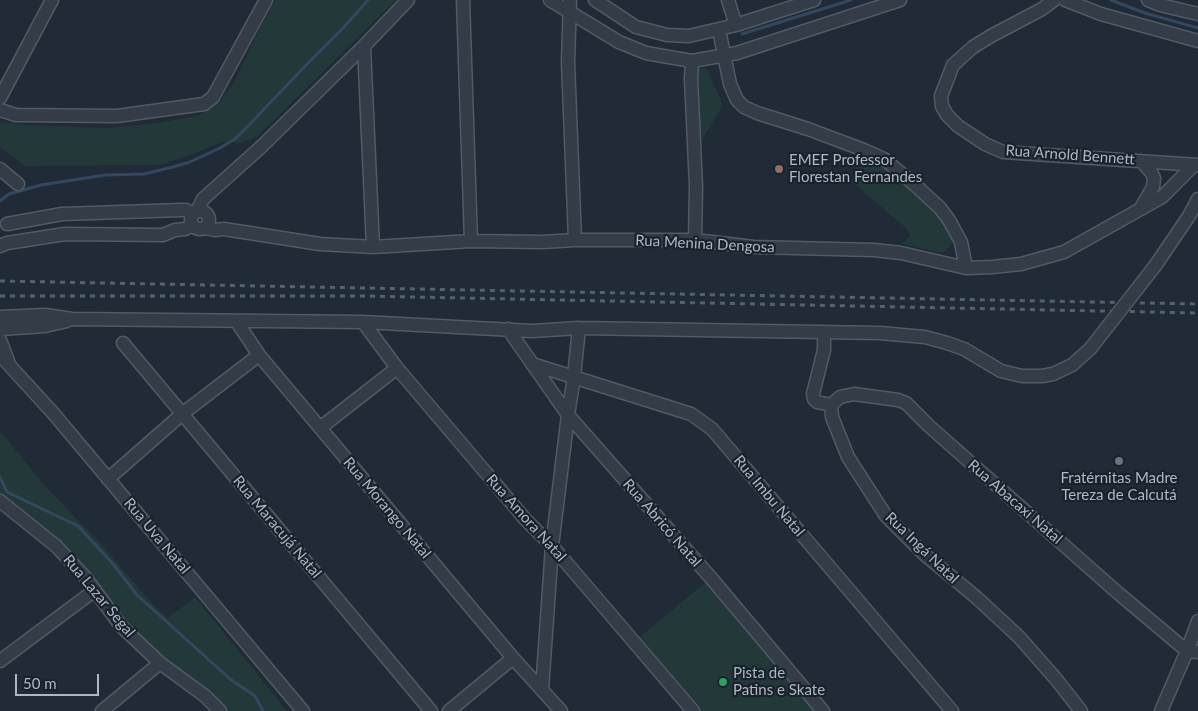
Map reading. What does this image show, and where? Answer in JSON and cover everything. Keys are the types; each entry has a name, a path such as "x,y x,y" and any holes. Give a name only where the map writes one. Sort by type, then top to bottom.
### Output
{"street":[{"path":"0,98 52,0"},
{"path":"0,110 16,115 117,116 204,104 213,97 266,0"},
{"path":"0,246 6,243 65,234 154,236 185,229 199,219 207,197 364,46 408,0"},
{"path":"463,0 471,240"},
{"path":"550,0 570,5 619,42 646,53 692,61 724,56 900,0"},
{"path":"595,0 636,27 668,36 689,36 719,30 814,0"},
{"path":"728,0 736,25"},
{"name":"Rua Arnold Bennett","path":"1054,0 1042,10 973,47 953,65 941,96 942,106 947,115 958,126 985,144 1003,152 1196,165"},
{"path":"1065,0 1101,14 1198,41"},
{"path":"1148,0 1160,5 1198,14"},
{"path":"570,5 568,62 575,240"},
{"path":"719,30 730,84 737,100 744,107 864,150 884,160 940,208 961,242 966,268"},
{"path":"663,55 668,36"},
{"path":"364,46 373,247"},
{"path":"692,61 696,240"},
{"path":"1141,161 1154,178 1153,187 1141,208"},
{"name":"Rua Menina Dengosa","path":"199,219 215,230 224,229 320,244 373,247 471,240 542,242 575,240 696,240 754,246 874,250 966,268 992,267 1021,264 1064,252 1162,197 1196,165"},
{"path":"0,169 18,184"},
{"path":"0,326 45,315 72,320 363,322 532,330 579,328 880,333 925,336 964,350 1001,370 1022,376 1042,376 1053,374 1072,365 1090,349 1155,266 1198,199"},
{"path":"7,224 62,214 181,210 186,210 199,219"},
{"name":"Rua Morango Natal","path":"237,322 259,355 513,658 561,711"},
{"name":"Rua Amora Natal","path":"363,322 397,368 526,520 552,546 694,711"},
{"name":"Rua Uva Natal","path":"0,326 4,359 53,413 303,711"},
{"path":"542,690 552,546 579,328"},
{"name":"Rua Abricó Natal","path":"508,329 568,415 711,578 823,711"},
{"path":"824,333 824,350 813,394 817,402 831,405"},
{"name":"Rua Maracujá Natal","path":"123,343 431,711"},
{"path":"108,480 182,414 259,355"},
{"name":"Rua Imbu Natal","path":"532,364 691,414 712,429 952,711"},
{"path":"320,428 397,368"},
{"name":"Rua Abacaxi Natal","path":"831,405 840,398 854,394 906,402 929,426 1148,619 1192,651"},
{"name":"Rua Ingá Natal","path":"831,405 832,417 848,457 886,516 924,554 1003,621 1030,648 1081,711"},
{"name":"Rua Lazar Segal","path":"0,501 56,546 85,577 121,626 160,663 205,696 220,711"},
{"path":"0,661 95,590"},
{"path":"1162,711 1192,651 1198,621"},
{"path":"449,711 513,658"},
{"path":"102,711 160,663"}],"green space":[{"path":"275,0 396,0 257,137 241,143 221,142 161,165 25,166 0,147 0,122 106,128 158,123 200,115 221,100 234,83"},
{"path":"699,68 707,69 723,105 702,140 693,81 695,71"},
{"path":"858,156 873,161 889,172 929,205 946,224 951,236 952,243 946,251 940,253 901,243 906,241 910,235 906,228 852,182"},
{"path":"0,431 45,486 101,544 154,606 168,618 195,597 287,711 223,711 143,645 77,564 0,501"},
{"path":"711,578 822,711 693,711 635,641"}],"waterway":[{"path":"0,201 9,194 41,185 105,175 144,174 190,162 220,148 235,139 368,0"},
{"path":"742,34 851,0"},
{"path":"1111,0 1145,13 1198,28"},
{"path":"0,477 7,492 78,526 114,565 137,595 230,679 255,696 263,711"}],"railway":[{"path":"0,281 1198,304"},
{"path":"0,296 364,296 1198,313"}],"place":[{"name":"EMEF Professor Florestan Fernandes","path":"779,169"},
{"name":"Fratérnitas Madre Tereza de Calcutá","path":"1119,461"},
{"name":"Pista de Patins e Skate","path":"723,682"}]}
